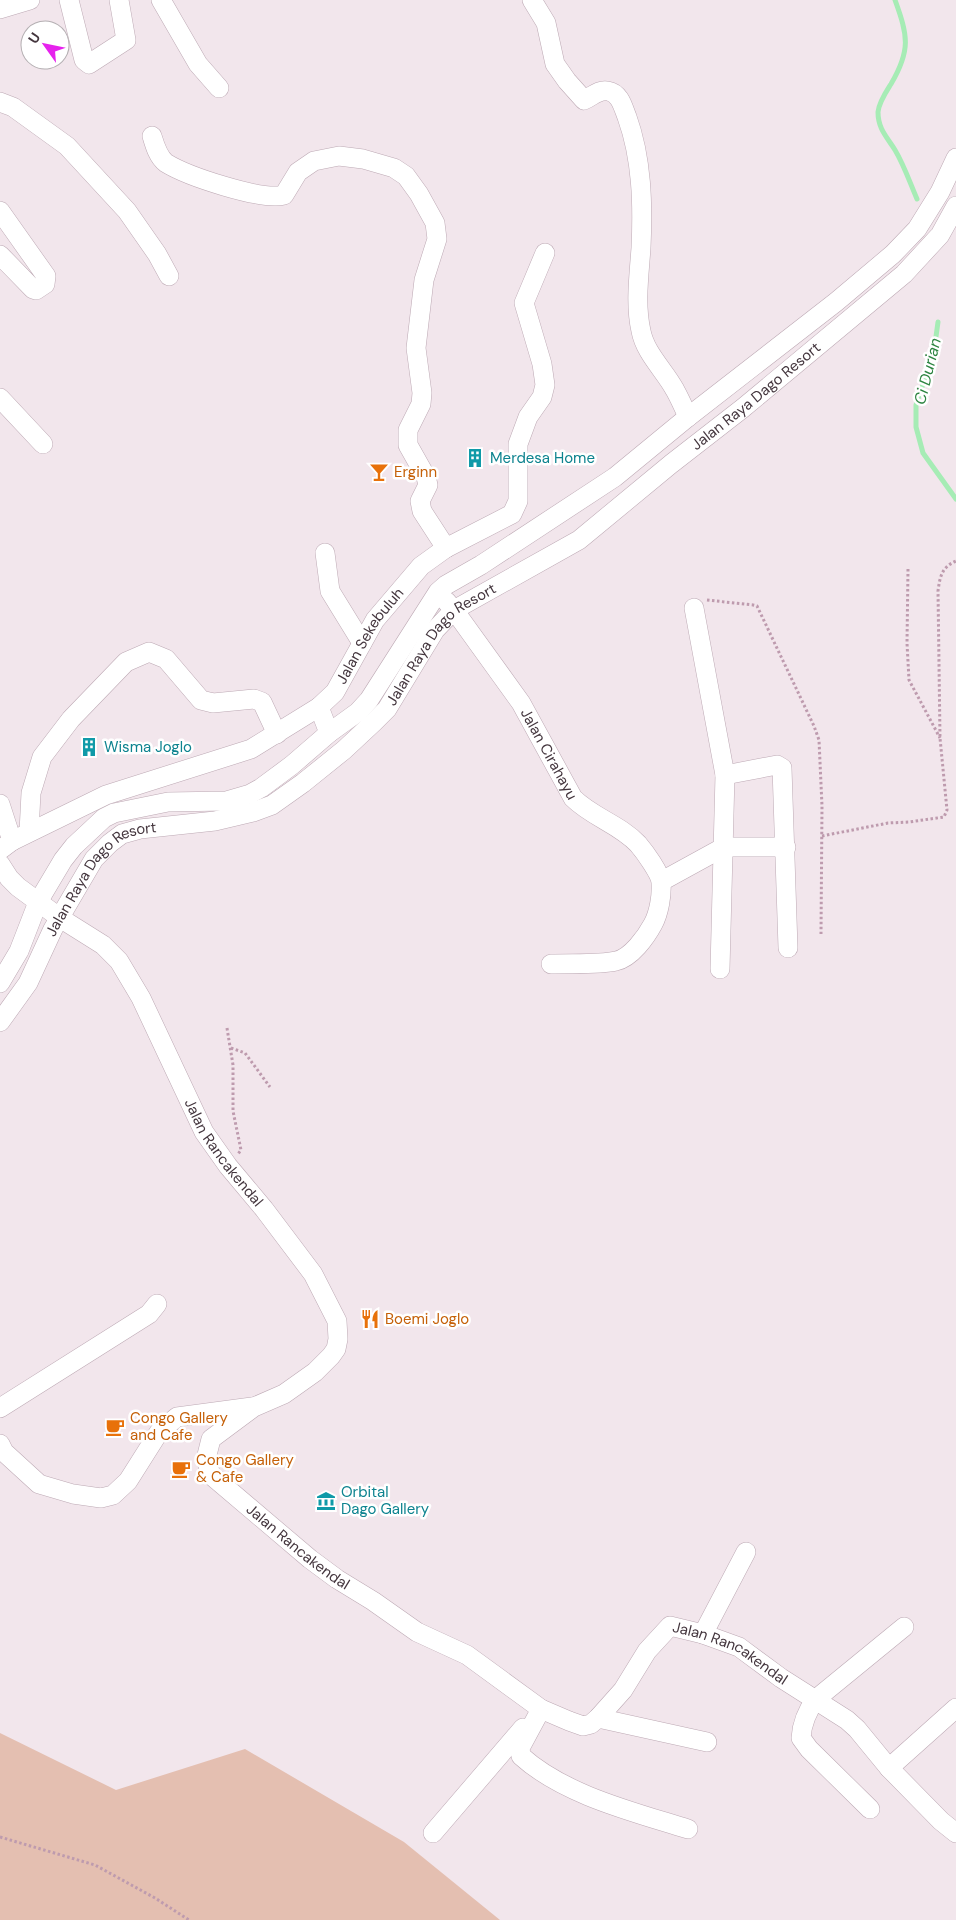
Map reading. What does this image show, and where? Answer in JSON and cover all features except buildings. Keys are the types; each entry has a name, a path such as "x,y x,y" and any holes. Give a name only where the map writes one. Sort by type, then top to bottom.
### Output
{"street":[{"path":"0,9 30,0"},
{"path":"68,0 84,60 89,64 126,40 119,0"},
{"path":"161,0 198,64 219,88"},
{"path":"532,0 546,24 555,64 566,81 584,100 601,91 610,91 618,96 624,110 635,144 641,192 642,230 637,310 641,334 675,389 688,417"},
{"path":"0,102 13,107 67,146 127,211 157,254 169,276"},
{"path":"152,136 158,153 165,162 223,186 252,194 276,197 284,195 298,172 306,166 314,161 339,156 363,159 394,168 406,176 419,194 436,223 437,239 424,280 418,328 416,358 422,393 421,404 408,430 408,445 426,477 428,485 420,501 422,511 446,548"},
{"name":"Jalan Raya Dago Resort","path":"0,983 20,951 38,902 63,860 74,846 104,818 114,813 168,802 226,801 250,794 292,766 329,733 358,712 369,700 438,592 446,585 481,565 615,477 688,417 796,335 893,254 917,229 940,192 956,158"},
{"path":"917,229 948,237 956,206"},
{"path":"0,211 46,276 44,284 36,290 33,289 0,255"},
{"name":"Jalan Raya Dago Resort","path":"0,1022 28,982 60,918 94,859 110,843 122,834 140,829 215,821 245,815 272,805 303,783 344,750 386,709 435,630 454,610 579,540 810,354 918,260 948,237"},
{"name":"Jalan Sekebuluh","path":"6,845 106,795 251,749 277,734 318,707 335,692 379,614 421,566 446,548 512,514 518,501 518,444 528,417 542,397 545,385 542,364 524,303 545,253"},
{"path":"0,398 43,444"},
{"path":"325,553 330,591 362,643"},
{"name":"Jalan Cirahayu","path":"438,592 454,610 521,703 573,798 582,806 630,837 645,853 662,881"},
{"path":"694,608 725,775 720,969"},
{"path":"29,832 31,793 42,757 70,719 126,662 148,652 166,659 201,700 213,703 254,699 262,702 277,734"},
{"path":"318,707 329,733"},
{"path":"725,775 778,764 781,766 786,847 788,948"},
{"path":"292,766 303,783"},
{"path":"261,788 272,805"},
{"path":"0,804 6,845"},
{"path":"551,964 618,961 632,952 654,922 662,881 724,847 786,847"},
{"name":"Jalan Rancakendal","path":"0,864 9,878 38,902 103,944 119,961 141,998 200,1126 228,1166 264,1209 313,1274 337,1321 338,1339 336,1348 326,1362 284,1394 254,1407 211,1439 206,1459 211,1475 310,1560 337,1579 417,1632 467,1654 537,1706 583,1726 591,1724 598,1718 623,1690 647,1651 670,1626 703,1634 739,1647 857,1729 889,1768 941,1821 956,1833"},
{"path":"0,1408 149,1314 157,1304"},
{"path":"0,1444 4,1452 39,1484 73,1494 101,1498 113,1495 128,1481 158,1432 177,1417 254,1407"},
{"path":"703,1634 746,1552"},
{"path":"870,1809 800,1738 802,1725 807,1711 816,1699 904,1627"},
{"path":"537,1706 520,1748 521,1756 530,1764 543,1773 594,1798 688,1829"},
{"path":"433,1833 520,1732 537,1706"},
{"path":"889,1768 956,1708"},
{"path":"598,1718 707,1742"}],"path":[{"path":"822,836 888,823 944,817 947,810 947,800 940,738 938,591 943,569 956,561"},
{"path":"908,568 907,643 909,680 940,738"},
{"path":"694,608 697,601 701,599 757,606 814,726 819,740 822,806 821,934"},
{"path":"228,1028 233,1065 233,1111 241,1150 228,1166"},
{"path":"231,1048 245,1053 270,1087"},
{"path":"0,1837 95,1865 155,1898 188,1920"}],"shaded area":[{"path":"0,1733 116,1790 245,1749 404,1842 500,1920 0,1920"}],"waterway":[{"name":"Ci Durian","path":"895,0 905,33 904,52 902,62 883,97 878,118 901,162 917,199"},
{"name":"Ci Durian","path":"938,322 934,351 916,405 916,427 923,453 956,499"}],"place":[{"name":"Merdesa Home","path":"475,458"},
{"name":"Erginn","path":"379,472"},
{"name":"Wisma Joglo","path":"89,747"},
{"name":"Boemi Joglo","path":"370,1319"},
{"name":"Congo Gallery and Cafe","path":"115,1427"},
{"name":"Congo Gallery & Cafe","path":"181,1469"},
{"name":"Orbital Dago Gallery","path":"326,1501"}]}
